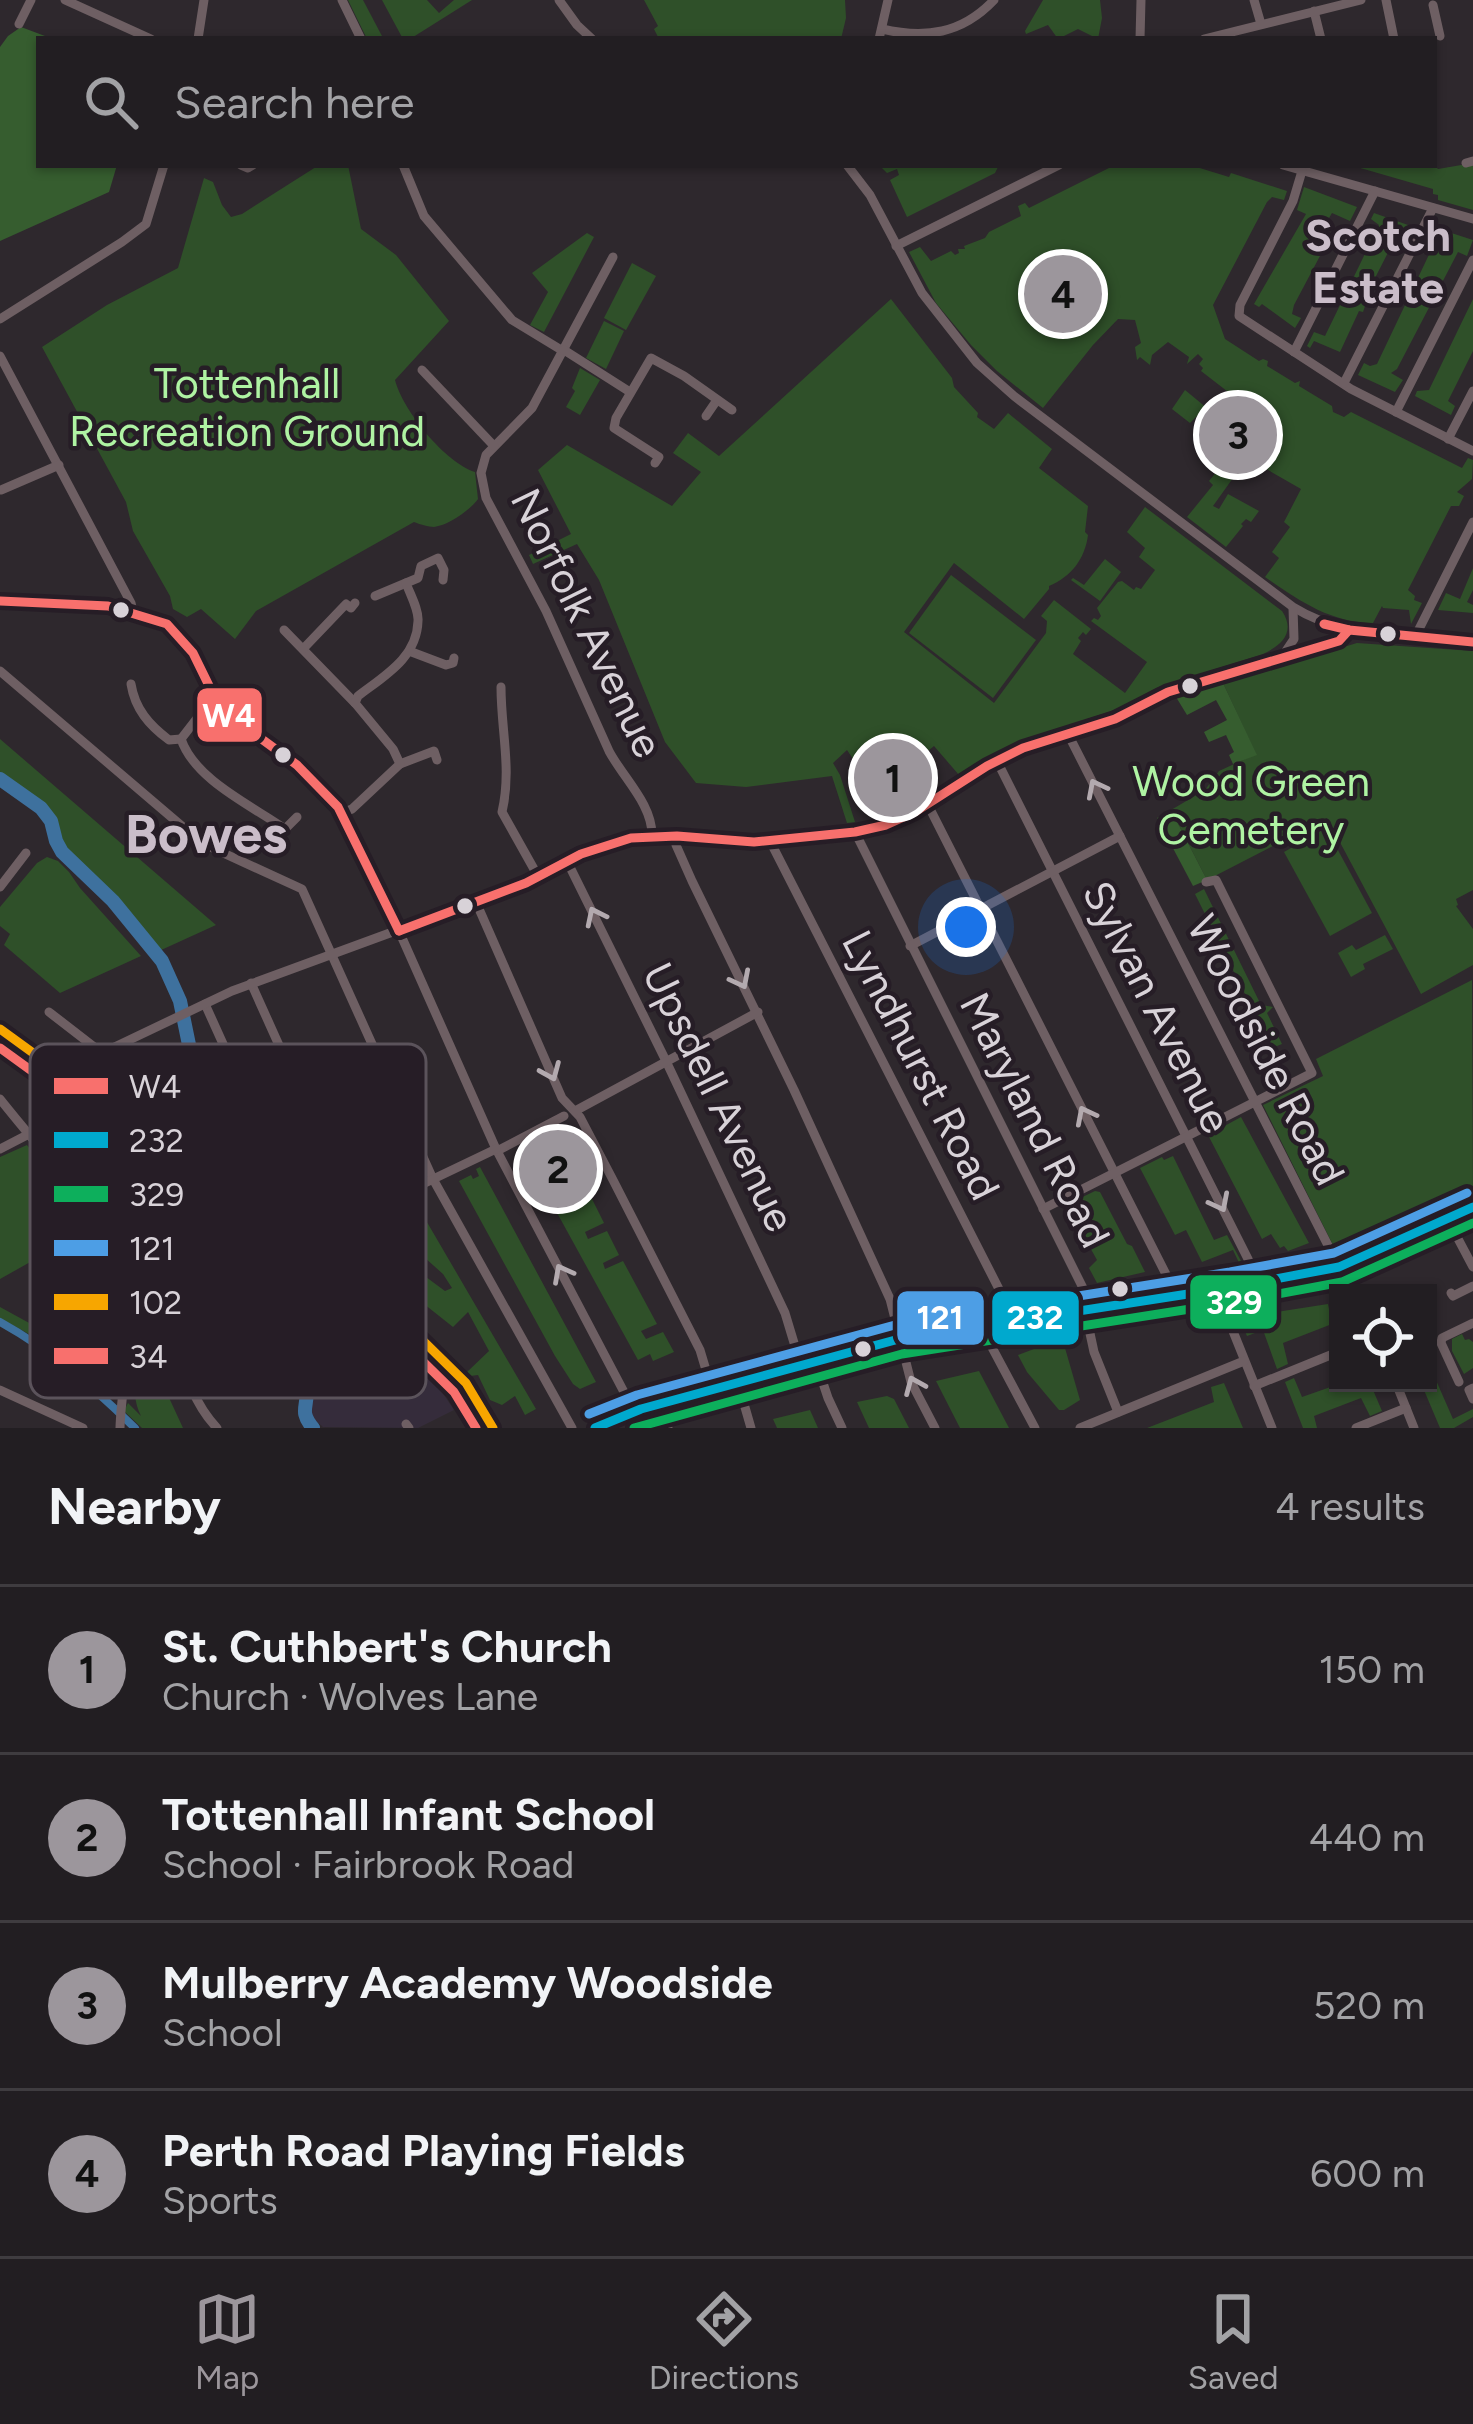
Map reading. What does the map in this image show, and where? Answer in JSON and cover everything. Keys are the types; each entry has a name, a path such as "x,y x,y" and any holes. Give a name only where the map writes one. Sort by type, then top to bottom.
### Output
{"highway":[{"path":"0,1029 30,1049"},
{"path":"0,1048 30,1069"},
{"path":"426,1344 455,1372 485,1428"},
{"path":"426,1359 485,1428"}],"main road":[{"path":"596,1428 634,1411 899,1339 1342,1266 1473,1207"}],"street":[{"path":"19,24 32,0"},
{"path":"65,0 145,36"},
{"path":"198,36 204,0"},
{"path":"342,0 360,36"},
{"path":"559,0 589,36"},
{"path":"888,0 880,34 919,35 958,27 994,0"},
{"path":"1140,36 1142,0"},
{"path":"1254,0 1261,24"},
{"path":"1248,33 1261,24 1332,3 1361,0"},
{"path":"1386,0 1393,36"},
{"path":"1433,5 1440,36"},
{"path":"1314,11 1321,36"},
{"path":"958,27 962,36"},
{"path":"0,319 146,224 163,168"},
{"path":"404,168 424,216 512,320 630,392"},
{"path":"849,168 870,195"},
{"path":"859,168 932,308 990,375 1314,620 1349,630 1470,640"},
{"path":"1030,168 1034,177"},
{"path":"896,246 1053,168"},
{"path":"1294,168 1473,219"},
{"path":"1302,170 1293,201 1238,312 1244,322 1351,389 1473,452"},
{"path":"1294,352 1375,191"},
{"path":"1344,383 1432,208"},
{"name":"Norfolk Avenue","path":"613,257 532,408 494,446 481,479 486,498 546,610 615,762 647,809 652,836"},
{"path":"1396,412 1473,260"},
{"path":"0,356 3,370 59,464 133,612"},
{"path":"656,463 659,457 614,428 648,359 654,358 732,410"},
{"path":"422,370 494,446"},
{"path":"1448,439 1473,391"},
{"path":"706,416 717,400"},
{"path":"1,490 59,464"},
{"path":"1416,635 1473,523"},
{"path":"375,596 418,578 421,566 438,558 443,580"},
{"path":"355,704 358,696 401,664 409,651 419,619 406,583"},
{"path":"0,601 108,606 167,624 193,652 216,700 243,727 297,765 342,813 400,931 496,1150 634,1411"},
{"path":"303,649 346,604 351,608 356,603"},
{"path":"1280,657 1294,639 1292,607"},
{"path":"284,630 355,704 400,764"},
{"path":"121,1044 251,983 538,878 607,844 652,836 770,841 855,832 895,822 1023,748 1115,719 1161,694 1343,639 1349,630"},
{"path":"409,651 446,665 454,658"},
{"path":"0,671 208,847 302,889 372,1044"},
{"path":"131,684 136,705 149,723 163,736 180,742 210,778 285,829 297,818"},
{"path":"501,687 508,768 502,812 538,878"},
{"path":"180,742 216,700"},
{"name":"Woodside Road","path":"1068,734 1353,1284"},
{"path":"342,813 400,764 434,751 437,760"},
{"name":"Sylvan Avenue","path":"997,761 1257,1282"},
{"path":"928,805 1177,1294"},
{"name":"Maryland Road","path":"855,832 1089,1309 1094,1352 1118,1412"},
{"path":"676,836 692,881 890,1299 911,1382 934,1428"},
{"path":"910,946 1120,836"},
{"name":"Lyndhurst Road","path":"770,841 1012,1319"},
{"path":"0,886 26,853"},
{"name":"Upsdell Avenue","path":"567,861 785,1313 801,1366"},
{"path":"1043,1209 1312,1073 1216,880 1206,882"},
{"path":"476,902 570,1114 700,1350 712,1390"},
{"path":"251,983 278,1044"},
{"path":"205,1004 223,1044"},
{"path":"49,1012 90,1044"},
{"path":"426,1183 570,1114 758,1012"},
{"path":"0,1099 29,1134 0,1149"},
{"path":"426,1165 572,1428"},
{"path":"1447,1218 1473,1267"},
{"path":"1451,1293 1473,1286"},
{"path":"1216,1289 1272,1428"},
{"path":"1459,1382 1441,1342 1473,1323"},
{"path":"980,1324 1036,1428"},
{"path":"1254,1386 1329,1356"},
{"path":"1080,1428 1244,1361"},
{"path":"817,1362 842,1428"},
{"path":"738,1383 751,1428"},
{"path":"1473,1388 1468,1390 1473,1399"},
{"path":"0,1390 82,1428"},
{"path":"1400,1392 1414,1428"},
{"path":"196,1398 217,1428"},
{"path":"660,1404 668,1428"},
{"path":"1356,1428 1406,1408"},
{"path":"51,1428 60,1418"}],"shaded area":[{"path":"426,1376 454,1410 418,1428 323,1427 308,1407 309,1398 426,1398"}],"green space":[{"path":"348,0 363,0 382,36 366,36"},
{"path":"382,0 427,0 439,13 454,0 472,0 415,36 401,36"},
{"path":"644,0 845,0 842,36 658,36 654,29 658,26"},
{"path":"1043,0 1100,0 1099,36 1078,29 1056,36 1048,25 1025,31"},
{"path":"21,27 45,36 36,36 36,168 116,168 109,192 0,241 0,47"},
{"path":"1473,163 1473,210 1438,200 1433,189 1360,168 1437,168"},
{"name":"Tottenhall Recreation Ground","path":"314,168 349,168 361,229 396,255 449,321 395,380 427,434 451,458 475,472 478,499 440,526 414,522 256,611 235,639 201,609 187,617 173,609 133,531 126,502 42,347 107,305 178,268 204,178 213,182 231,217"},
{"path":"882,168 998,168 907,217 890,180 899,175 897,169 887,173"},
{"path":"1109,168 1200,168 1287,191 1284,200 1272,197 1267,202 1213,305 1225,339 1259,361 1268,361 1267,366 1295,383 1300,381 1299,386 1332,406 1333,412 1344,417 1351,412 1462,468 1468,458 1473,460 1472,479 1457,492 1464,496 1459,506 1451,506 1408,590 1422,603 1411,624 1409,610 1382,606 1373,623 1342,619 1303,602 1265,577 1279,558 1272,552 1290,527 1284,522 1301,489 1235,451 1254,412 1201,371 1203,359 1198,354 1187,364 1189,357 1168,342 1152,355 1150,365 1140,357 1137,360 1135,347 1141,343 1135,320 1118,319 1043,408 971,345 936,303 909,252 920,247 931,261 951,251 955,255 958,249 1021,216 1018,206 1025,203 1029,208"},
{"path":"1304,187 1357,207 1350,221 1332,213 1326,223 1333,228 1294,305 1292,314 1301,318 1295,328 1262,304 1254,304 1306,214 1297,210"},
{"path":"1374,213 1408,225 1404,234 1398,233 1340,352 1314,341 1310,348 1314,332 1325,336 1379,225 1371,219"},
{"path":"1439,229 1473,240 1467,256 1458,252 1391,373 1403,380 1395,392 1358,375 1364,363 1377,364 1435,242 1427,237"},
{"path":"587,233 594,237 544,332 530,325 548,292 532,273"},
{"path":"632,263 656,276 626,330 604,318"},
{"path":"891,299 977,417 994,429 1008,413 1052,449 1039,468 1088,506 1088,535 1080,559 1064,578 1049,586 1024,619 954,563 904,632 994,703 1046,633 1047,621 1041,616 1054,600 1091,629 1078,638 1081,641 1073,654 1125,693 1147,662 1091,621 1101,616 1097,608 1118,582 1141,589 1155,570 1139,557 1145,548 1127,532 1145,507 1282,611 1288,625 1281,642 1263,654 1156,688 1120,708 1017,743 959,775 934,746 910,766 933,792 918,800 902,773 907,769 891,751 887,753 877,742 864,757 860,753 853,759 847,750 833,763 855,822 847,823 832,776 746,787 696,783 665,742 599,580 577,544 533,564 529,555 571,534 538,470 567,445 672,506 701,472 673,453 688,433 719,456"},
{"path":"1473,299 1473,351 1448,401 1455,406 1451,415 1415,396 1417,391 1429,390"},
{"path":"604,321 624,331 606,369 586,358"},
{"path":"580,368 600,380 580,415 566,407"},
{"path":"1185,390 1236,432 1228,442 1198,415 1190,423 1172,409"},
{"path":"1230,455 1243,464 1213,506 1219,509 1228,494 1259,511 1251,522 1246,519 1241,524 1226,547 1187,517"},
{"path":"1105,559 1121,572 1100,601 1071,580 1084,585"},
{"path":"1473,568 1473,590 1467,602 1473,605 1473,613 1438,610 1446,593 1460,599"},
{"path":"951,575 1036,640 993,698 909,633"},
{"name":"Wood Green Cemetery","path":"1357,643 1473,651 1473,890 1456,899 1456,906 1473,929 1473,965 1421,994 1327,818 1207,880 1171,810 1205,790 1219,771 1256,754 1223,683"},
{"path":"1223,683 1257,755 1233,764 1229,755 1234,752 1226,735 1209,742 1204,732 1227,720 1216,700 1187,715 1176,697"},
{"path":"0,739 216,925 159,951 117,900 61,846 49,812 0,776"},
{"path":"879,756 882,764 875,770 898,802 885,797 902,809 887,815 862,768 867,769"},
{"path":"1171,810 1207,880 1193,886 1157,818"},
{"path":"1326,828 1372,913 1330,936 1284,852"},
{"path":"47,857 69,872 141,956 60,993 4,945 10,934 0,926 0,907"},
{"path":"1204,889 1261,1005 1273,1007 1267,1013 1282,1044 1272,1048 1195,894"},
{"path":"1385,935 1393,949 1363,964 1365,969 1351,977 1338,953 1352,945 1356,950"},
{"path":"1472,980 1473,1200 1340,1259 1263,1105 1323,1076 1316,1059"},
{"path":"1241,1117 1309,1243 1288,1251 1271,1234 1262,1239 1208,1135"},
{"path":"27,1145 30,1149 30,1262 0,1279 0,1157"},
{"path":"1173,1156 1214,1240 1227,1235 1248,1274 1238,1276 1235,1271 1241,1267 1233,1250 1202,1262 1186,1230 1175,1235 1140,1168"},
{"path":"480,1167 596,1382 580,1389 573,1384 459,1181 479,1176 476,1169"},
{"path":"1100,1192 1145,1272 1097,1283 1089,1268 1097,1260 1072,1223 1066,1205"},
{"path":"589,1193 604,1223 585,1232 588,1239 607,1231 619,1255 603,1263 605,1269 623,1261 657,1324 641,1331 646,1339 663,1332 674,1352 653,1361 650,1354 638,1360 556,1211"},
{"path":"426,1220 536,1409 525,1415 515,1396 502,1405 490,1400 478,1375 467,1372 489,1351 468,1312 453,1327 426,1306 426,1277 445,1291 452,1288 426,1259"},
{"path":"1328,1304 1329,1309 1329,1325 1283,1343 1288,1364 1277,1369 1263,1330 1247,1336 1239,1318"},
{"path":"0,1307 30,1323 30,1335 0,1318"},
{"path":"1462,1334 1473,1342 1473,1368 1464,1374 1452,1351 1452,1339"},
{"path":"1042,1346 1065,1348 1080,1400 1064,1410 1027,1372 1018,1355"},
{"path":"979,1371 1009,1428 960,1428 936,1381"},
{"path":"1294,1378 1302,1397 1329,1388 1329,1392 1374,1392 1382,1411 1370,1416 1361,1398 1314,1416 1317,1428 1303,1428 1285,1382"},
{"path":"1224,1383 1243,1428 1147,1428 1214,1402 1211,1387"},
{"path":"1437,1383 1453,1419 1473,1409 1473,1417 1454,1428 1440,1428 1425,1392 1437,1392"},
{"path":"136,1398 169,1398 183,1428 142,1428 124,1411 128,1403 141,1416"},
{"path":"894,1399 909,1428 869,1428 857,1402"},
{"path":"810,1410 818,1428 777,1428 773,1419"}],"waterway":[{"path":"0,779 41,808 62,852 113,901 162,961 180,1001 189,1044"},
{"path":"0,1322 30,1341"},
{"path":"104,1398 135,1428"},
{"path":"307,1398 305,1412 313,1428"}],"transit line":[{"name":"W4","path":"0,601 108,606 167,624 193,653 216,700 229,715 297,765 338,807 399,931"},
{"name":"W4","path":"1324,624 1473,642"},
{"name":"W4","path":"399,931 526,883 581,854 631,838 754,842 886,825 1023,748 1115,719 1168,692 1339,641 1349,630"},
{"name":"102","path":"0,1029 30,1051"},
{"name":"34","path":"0,1048 30,1070"},
{"name":"121","path":"589,1414 637,1395 895,1325 1334,1253 1467,1193"},
{"name":"232","path":"595,1428 641,1409 899,1339 1339,1267 1473,1207"},
{"name":"329","path":"634,1428 902,1354 1342,1282 1473,1223"},
{"name":"102","path":"426,1344 466,1383 493,1428"},
{"name":"34","path":"426,1364 454,1392 476,1428"}],"place":[{"name":"Perth Road Playing Fields","path":"1063,294"},
{"name":"Mulberry Academy Woodside","path":"1238,435"},
{"name":"St. Cuthbert's Church","path":"893,778"},
{"name":"Tottenhall Infant School","path":"558,1169"}],"district":[{"name":"Scotch Estate","path":"1378,261"},
{"name":"Bowes","path":"206,834"}]}
